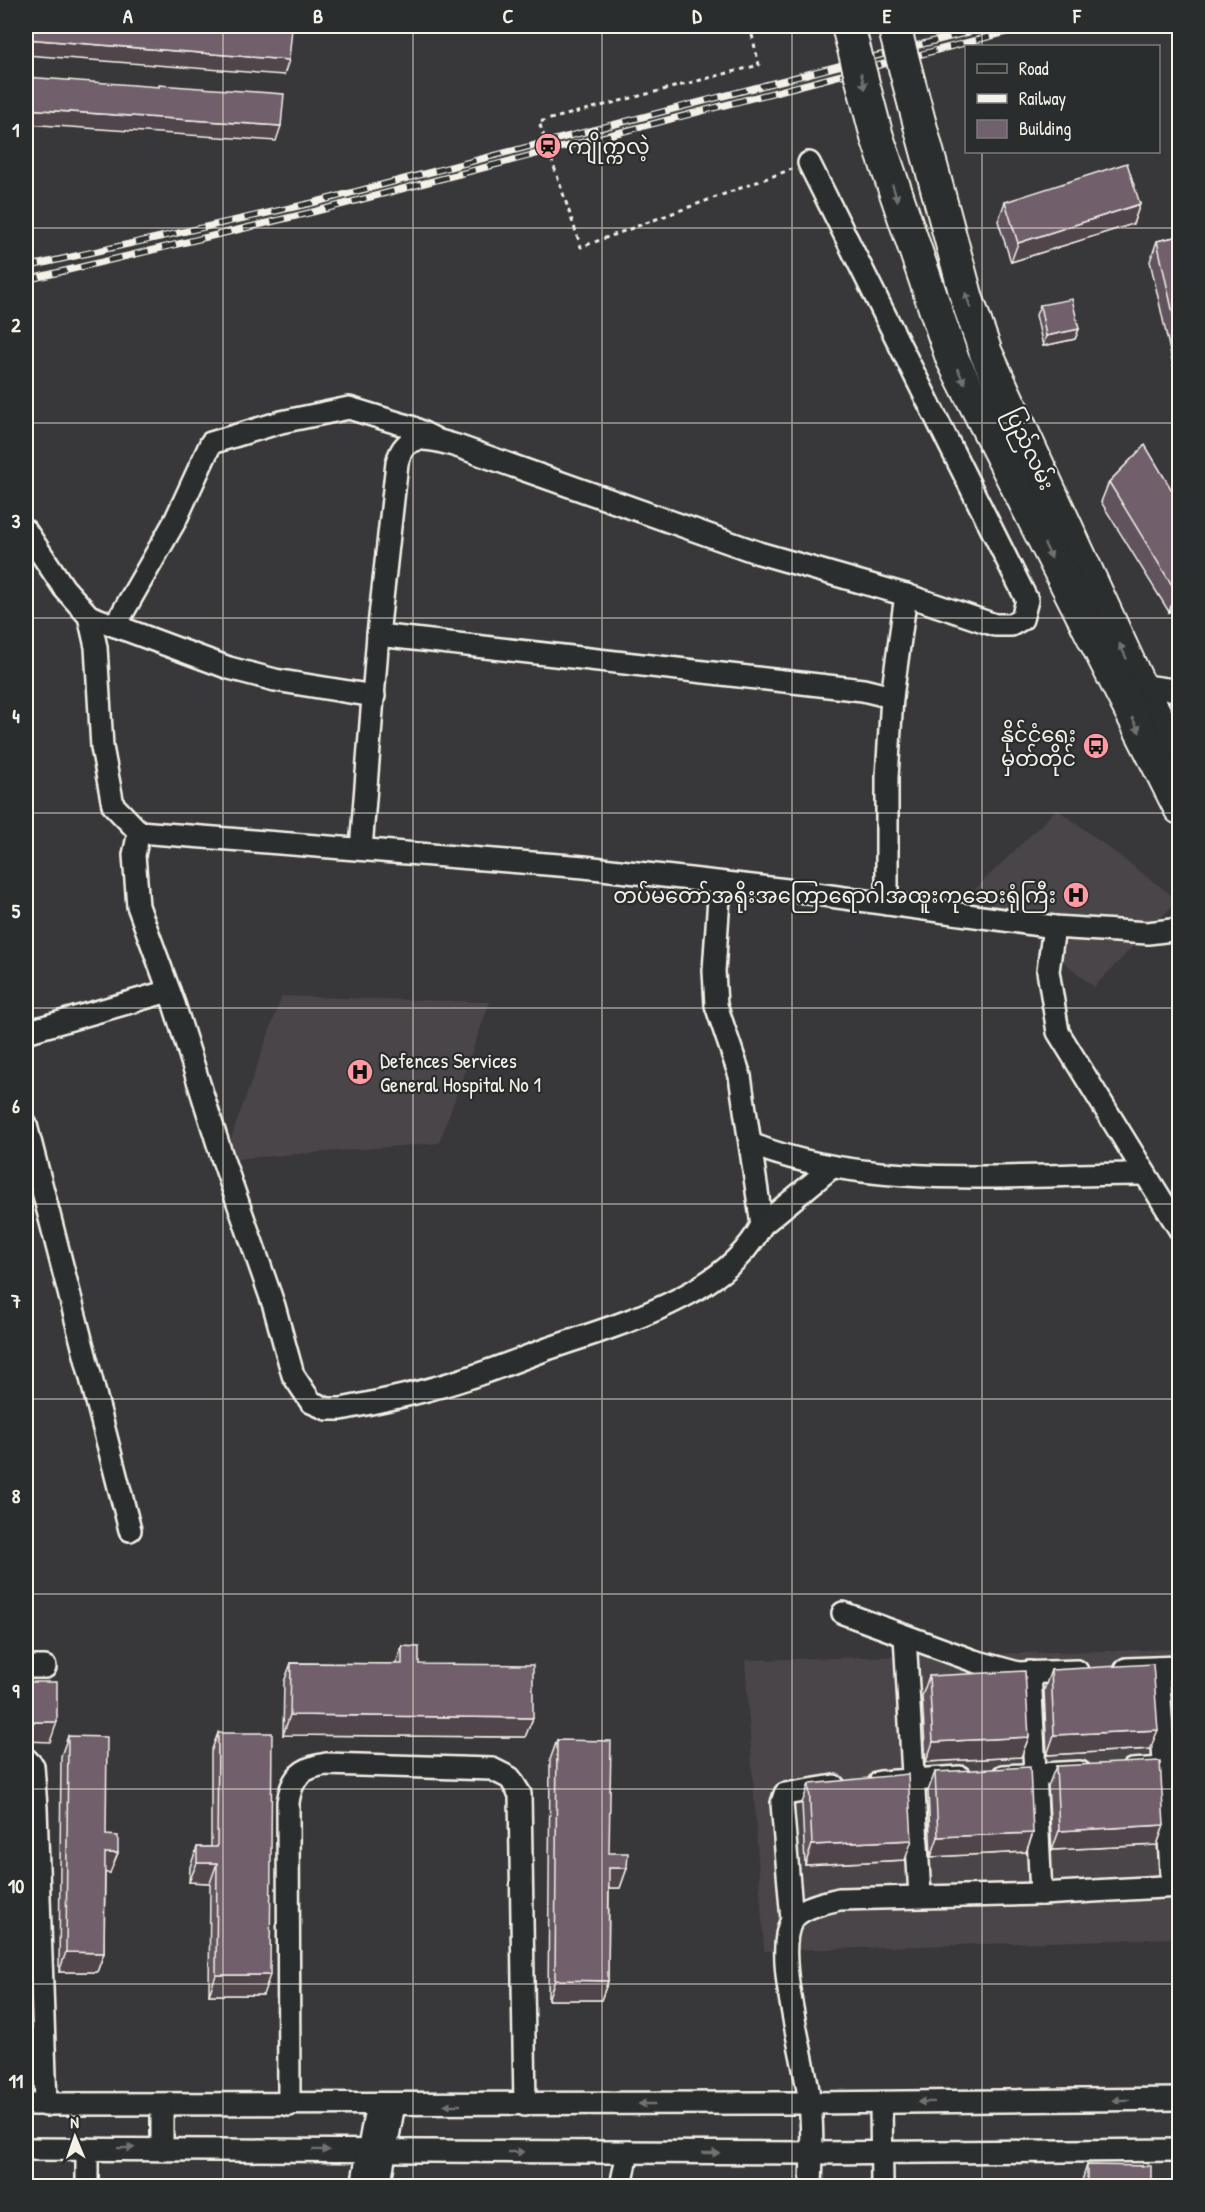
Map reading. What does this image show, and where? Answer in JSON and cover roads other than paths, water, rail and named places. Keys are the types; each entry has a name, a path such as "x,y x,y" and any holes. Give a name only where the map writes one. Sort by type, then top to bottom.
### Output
{"highway":[{"path":"848,26 877,137 952,358 1130,690 1179,808"},
{"name":"ပြည်လမ်း","path":"894,26 967,299 986,353 1130,690 1179,758"}],"street":[{"path":"115,626 175,521 211,443 281,422 349,408 411,426 436,440 759,553 906,595 995,625 1011,625 1022,619 1027,600 809,163"},
{"path":"361,849 378,635 400,449 409,442 436,440"},
{"path":"26,531 64,588 89,616 229,668 275,680 374,696"},
{"path":"887,904 887,777 892,697 906,595"},
{"path":"89,616 96,646 102,747 113,806 139,832 572,866 887,904 1054,927 1148,933 1179,929"},
{"path":"378,635 863,690 892,697"},
{"path":"1130,690 1179,691"},
{"path":"139,832 134,855 138,906 169,991 223,1161 274,1306 293,1375 311,1402 327,1409 341,1409 436,1388 617,1326 695,1290 726,1267 747,1248 762,1226 832,1167"},
{"path":"720,883 714,971 716,1005 740,1076 762,1226"},
{"path":"1054,927 1048,971 1058,1032 1179,1230"},
{"path":"26,1032 169,991"},
{"path":"26,1125 130,1530"},
{"path":"751,1144 786,1158 832,1167 905,1174 1005,1177 1143,1174"},
{"path":"843,1613 974,1661 1018,1672 1179,1667"},
{"path":"905,1636 920,1896"},
{"path":"792,1920 809,1908 839,1899 1041,1894 1176,1886 1172,1768 1158,1668"},
{"path":"1030,1672 1041,1894"},
{"path":"26,1759 33,1766 36,1808 36,2104 525,2105 1179,2099"},
{"path":"289,2105 288,1802 291,1785 299,1773 308,1767 326,1764 492,1769 510,1778 520,1794 525,2105"},
{"path":"811,2187 810,2103 788,1977 786,1935 792,1920 784,1852 782,1803 785,1794 813,1788 914,1779 1172,1768"},
{"path":"881,2103 882,2187"},
{"path":"380,2187 379,2151 386,2104"},
{"path":"162,2105 162,2148"},
{"path":"26,2149 812,2153 1179,2150"},
{"path":"87,2149 87,2187"},
{"path":"362,2187 379,2151"},
{"path":"621,2187 628,2152"}],"railway":[{"path":"26,267 312,203 992,26"},
{"path":"26,280 313,212 1030,26"}],"place":[{"name":"ကျိုက္ကလဲ့","path":"548,146"},
{"name":"နိုင်ငံရေး မှတ်တိုင်","path":"1096,746"},
{"name":"တပ်မတော်အရိုးအကြောရောဂါအထူးကုဆေးရုံကြီး","path":"1076,895"},
{"name":"Defences Services General Hospital No 1","path":"360,1072"}]}
